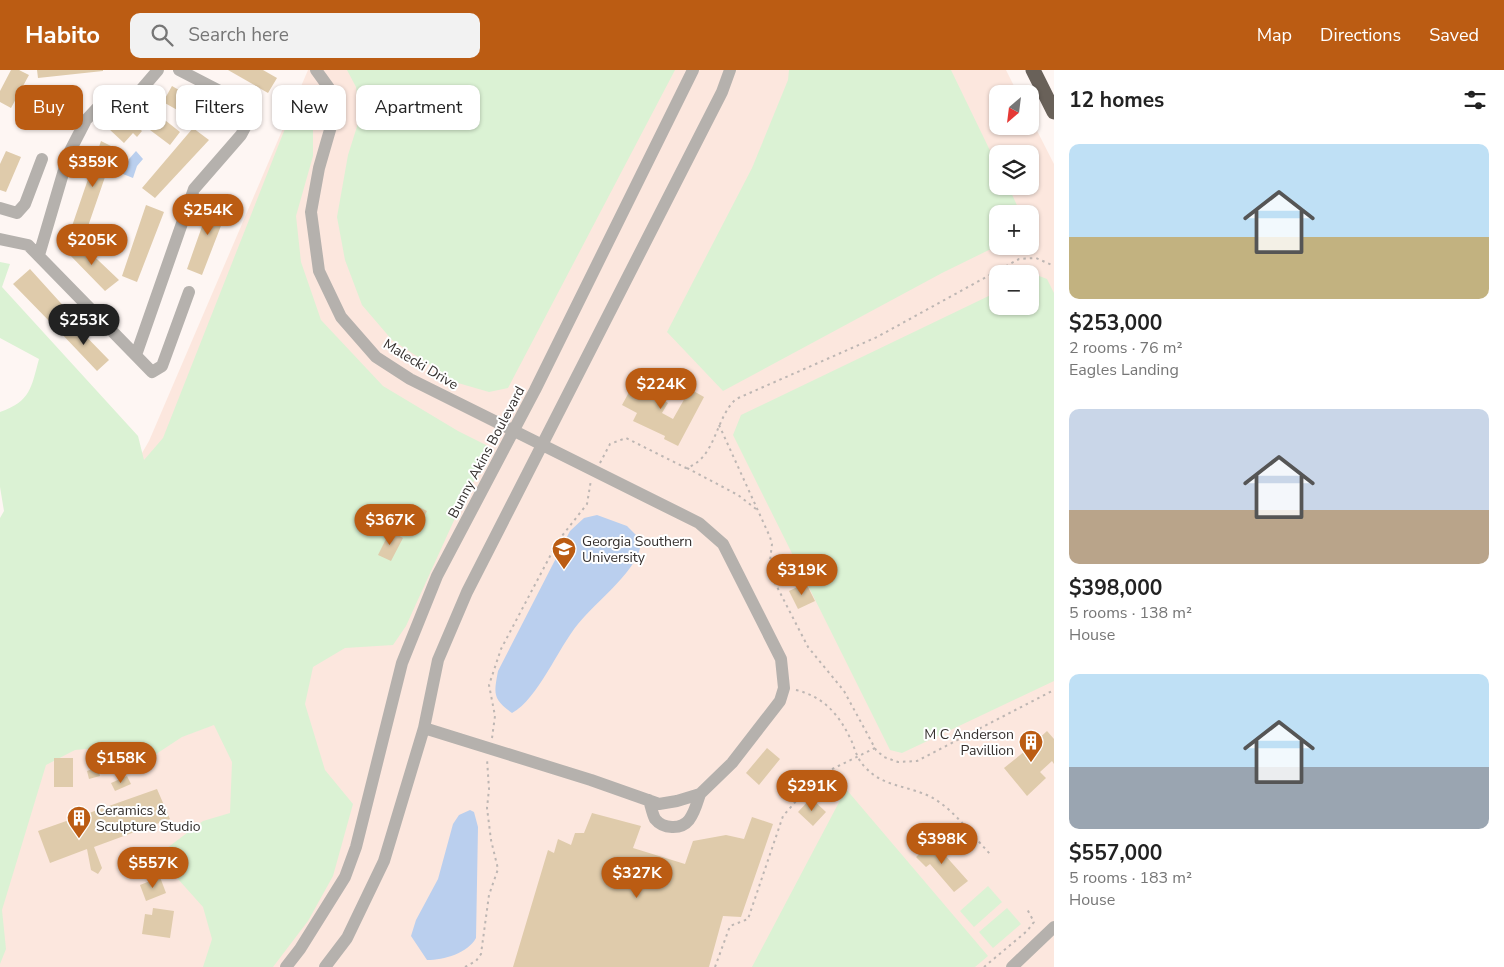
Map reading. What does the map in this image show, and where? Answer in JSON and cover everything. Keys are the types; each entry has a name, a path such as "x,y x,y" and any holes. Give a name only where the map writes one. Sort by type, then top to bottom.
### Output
{"highway":[{"path":"1033,70 1054,112"}],"street":[{"path":"39,255 70,153 86,120 99,106 134,98 158,70"},
{"path":"136,355 194,189 241,135 250,120 251,111 244,103 179,70"},
{"name":"Malecki Drive","path":"316,70 329,88 334,116 319,168 311,212 319,271 341,317 376,357 410,379 513,432 596,470 699,523 723,544 781,658 784,688"},
{"name":"Bunny Akins Boulevard","path":"286,967 305,942 346,877 356,847 402,663 436,576 513,432 694,70"},
{"path":"325,967 348,938 384,861 424,728 438,660 467,592 540,445 722,92 730,70"},
{"path":"0,208 17,213 25,204 42,159"},
{"path":"0,239 28,245 152,372 162,366 189,292"},
{"path":"649,800 654,817 660,824 671,828 682,826 689,820 700,794 732,763 780,701 784,688"},
{"path":"424,728 659,804 700,794"},
{"path":"1012,967 1054,927"}],"path":[{"path":"686,468 692,466 704,456 729,405 736,399 877,337 1019,259 1036,258 1054,266"},
{"path":"719,425 772,544 770,562 774,581 793,621 808,647 844,691 875,748 884,757 898,762 917,761 1054,690"},
{"path":"465,967 476,961 480,954 489,895 498,869 491,840 487,808 489,789 486,763 495,724 489,685 500,649 558,541 587,504 590,483 607,447 626,438 738,495 758,510"},
{"path":"784,688 806,693 832,709 845,726 864,766 879,779 891,785 918,791 934,799 953,814 990,854"},
{"path":"715,967 730,926 748,919 783,816 818,776 875,748"},
{"path":"984,967 1027,931 1034,922 1026,907"}],"shaded area":[{"name":"Georgia Southern University","path":"308,70 1006,70 1014,85 989,85 989,135 1039,135 1054,164 1054,967 0,967 0,698 149,441 282,130 346,130 346,85 302,85"}],"green space":[{"path":"347,70 675,70 508,388 489,392 458,383 392,340 362,305 345,260 337,217 348,155 356,130 480,130 480,85 356,85 356,87"},
{"path":"789,70 951,70 989,148 989,195 1012,195 1017,205 989,205 989,250 942,273 723,391 667,332 752,168 788,80"},
{"path":"284,130 313,130 313,156 296,216 301,262 321,320 383,386 458,431 492,448 461,505 406,626 393,645 345,648 313,667 305,704 325,770 353,804 333,876 308,921 273,967 203,967 212,939 203,907 169,869 167,848 203,821 230,813 232,762 214,725 182,737 144,762 117,746 75,750 46,765 2,910 6,949 0,964 0,518 4,511 0,487 0,412 10,408 24,398 31,386 39,359 0,338 0,262 10,264 2,287 138,436 144,460 163,438"},
{"path":"1039,276 1047,279 1054,293 1054,681 902,753 890,750 733,435 741,415 989,296 989,315 1039,315"},
{"path":"846,789 988,956 975,967 752,967"},
{"path":"988,886 1002,902 974,927 960,911"},
{"path":"1007,908 1021,924 993,948 979,932"}],"water":[{"path":"136,151 143,159 137,166 133,178 123,174 129,159"},
{"path":"597,515 627,526 641,540 639,551 626,573 570,634 530,697 512,713 501,704 496,695 498,671 570,531 584,518"},
{"path":"470,810 474,812 478,827 476,938 467,948 455,955 427,960 411,936 416,920 438,879 453,824 459,815"}],"building":[{"path":"11,70 19,70 29,75 24,85 15,85 15,101 11,108 0,102 0,91"},
{"path":"37,70 103,70 103,71 38,78"},
{"path":"228,70 263,70 277,78 268,93 262,90 262,85 254,85"},
{"path":"172,86 176,88 176,109 166,104 166,97"},
{"path":"166,121 180,132 170,145 150,130 166,130"},
{"path":"110,130 142,131 137,137 133,133 124,143"},
{"path":"191,130 196,130 209,140 155,198 142,188"},
{"path":"101,141 115,148 85,235 71,229"},
{"path":"6,151 21,157 6,192 0,190 0,164"},
{"path":"212,198 229,205 202,275 187,269"},
{"path":"146,205 164,212 137,282 122,276"},
{"path":"78,241 119,280 105,291 66,251"},
{"path":"30,269 68,311 53,325 13,284"},
{"path":"71,321 109,360 97,371 59,331"},
{"path":"640,372 654,379 648,391 668,403 662,413 673,419 690,389 704,397 678,446 664,439 665,436 633,421 637,413 622,405"},
{"path":"413,504 427,511 418,528 404,520"},
{"path":"390,531 403,538 391,561 378,555"},
{"path":"806,583 815,601 798,609 789,591"},
{"name":"M C Anderson Pavillion","path":"1047,731 1054,739 1054,764 1052,761 1040,772 1046,778 1027,796 1004,768 1025,751 1022,749 1030,740 1034,743"},
{"path":"767,748 780,759 759,785 746,773"},
{"path":"54,758 73,758 73,787 54,787"},
{"path":"98,767 100,776 89,779 87,771"},
{"path":"127,776 131,784 115,791 111,783"},
{"name":"Ceramics & Sculpture Studio","path":"157,789 170,819 94,847 102,868 98,874 91,870 87,849 50,863 38,831"},
{"path":"811,798 826,812 813,826 798,812"},
{"path":"592,813 641,826 633,848 685,864 693,841 726,835 744,839 752,817 773,824 741,917 723,916 709,967 513,967 548,850 554,853 558,839 571,845 575,833 584,833"},
{"path":"938,839 947,849 943,853 968,881 954,892 930,864 926,867 916,857 926,848 924,846 929,843 932,845"},
{"path":"160,877 166,893 146,901 140,885"},
{"path":"153,908 174,911 170,938 142,934 145,914 152,915"}],"place":[{"name":"Georgia Southern University","path":"564,570"},
{"name":"M C Anderson Pavillion","path":"1031,763"},
{"name":"Ceramics & Sculpture Studio","path":"79,839"}]}
